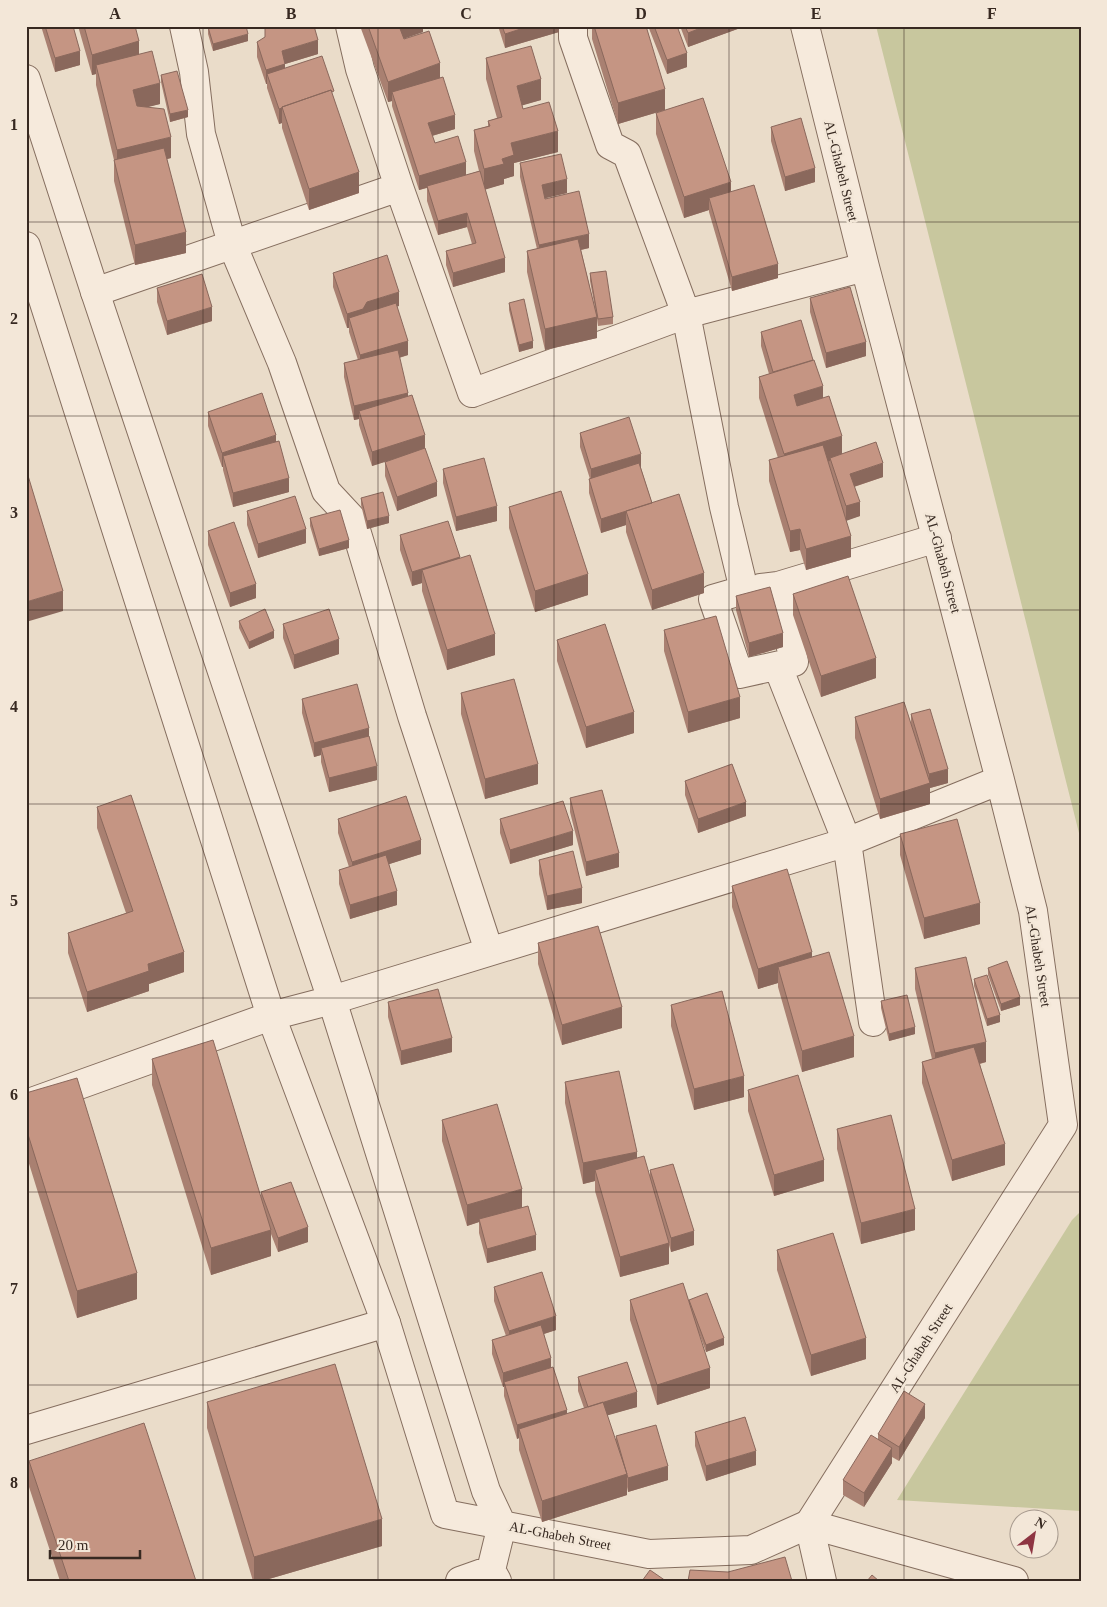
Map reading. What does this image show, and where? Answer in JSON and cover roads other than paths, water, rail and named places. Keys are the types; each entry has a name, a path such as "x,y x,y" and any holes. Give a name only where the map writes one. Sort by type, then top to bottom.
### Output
{"street":[{"path":"184,26 194,72 201,134 232,244 282,363 326,491 353,520 412,716 489,951"},
{"path":"350,26 360,69 399,187 472,393 686,314 865,267"},
{"path":"573,26 573,38 610,145 628,154 686,314 724,507 744,590"},
{"name":"AL-Ghabeh Street","path":"386,1323 445,1514 649,1554 751,1550 809,1524 1063,1125 1033,911 865,267 805,26"},
{"path":"26,78 332,1000 486,1491 502,1525 494,1575 460,1581"},
{"path":"96,292 399,187"},
{"path":"26,246 271,1016 386,1323 26,1430"},
{"path":"778,586 794,662 739,674 713,599 744,590 778,586 937,538"},
{"path":"778,667 847,842 873,1022"},
{"path":"26,1104 271,1016 332,1000 847,842 1000,780"},
{"path":"822,1581 809,1524 1014,1581"}]}
